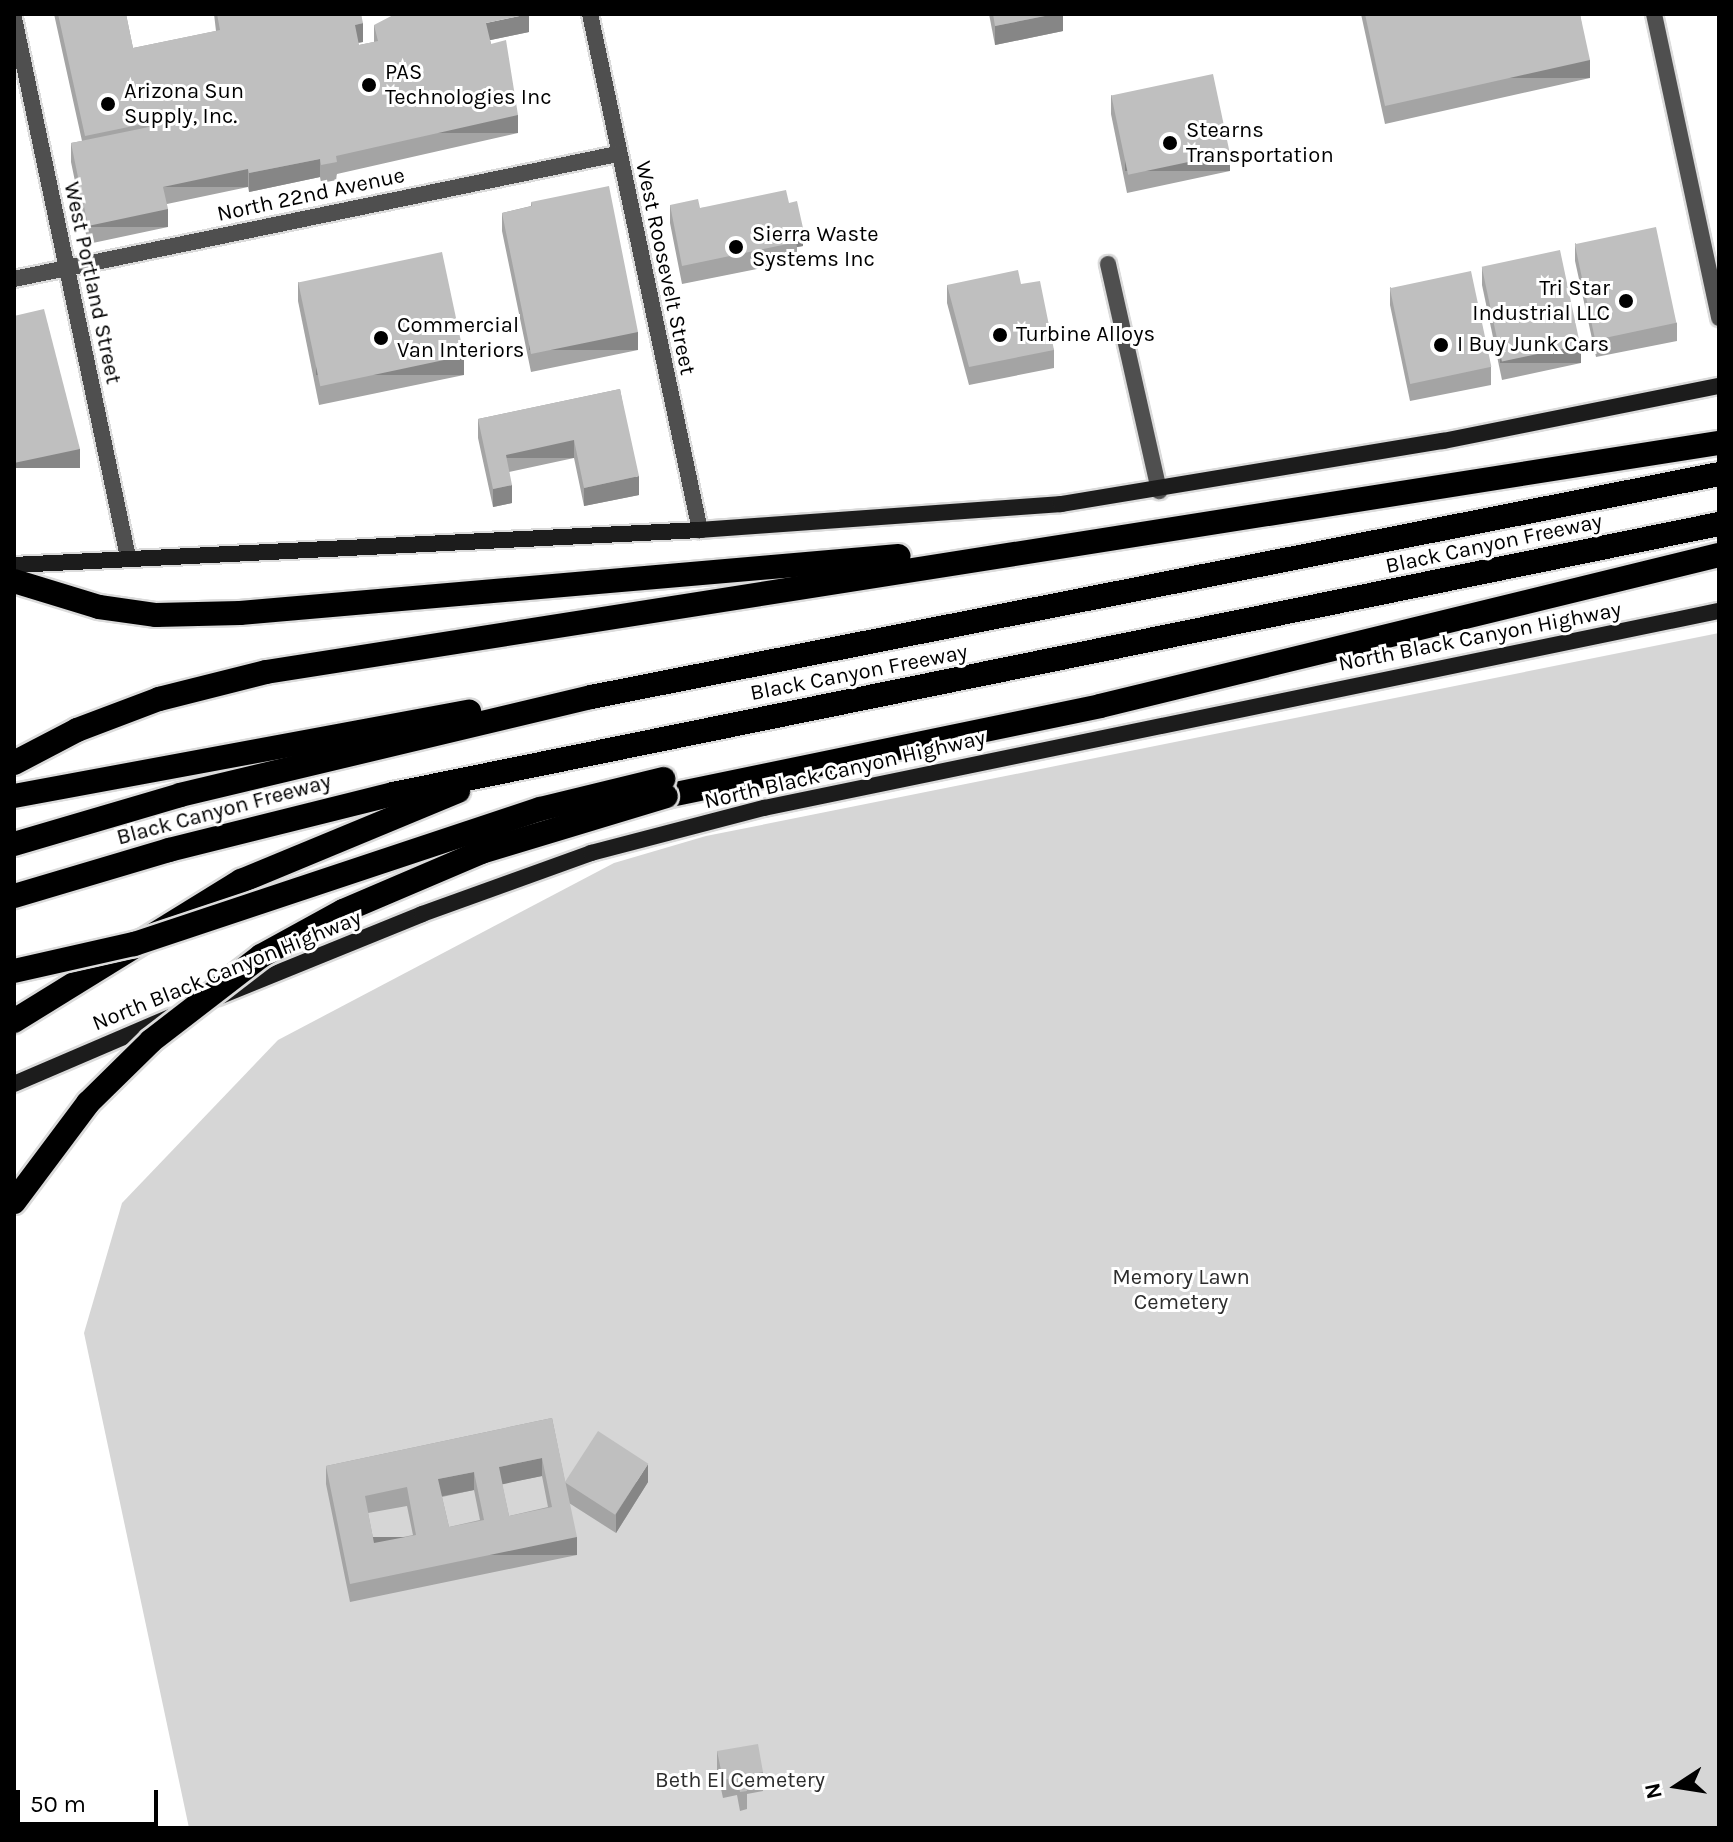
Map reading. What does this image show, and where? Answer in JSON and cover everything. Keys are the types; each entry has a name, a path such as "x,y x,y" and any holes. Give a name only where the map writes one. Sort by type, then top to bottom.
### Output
{"highway":[{"path":"14,763 77,730 159,699 266,672 998,554 1719,443"},
{"name":"Black Canyon Freeway","path":"14,844 180,795 591,697 1719,474"},
{"name":"Black Canyon Freeway","path":"14,896 266,824 513,769 1719,524"},
{"path":"14,581 99,607 156,615 240,613 882,556 998,554"},
{"path":"14,971 134,944 540,809 814,762 1130,699 1719,555"},
{"path":"14,796 420,718 591,697"},
{"path":"14,1021 241,881 513,769"},
{"path":"14,1202 88,1103 151,1041 261,956 343,911 481,852 664,788"}],"main road":[{"path":"14,565 934,516 1159,491 1719,386"},
{"name":"North Black Canyon Highway","path":"14,1084 422,914 591,853 764,808 1719,611"}],"street":[{"name":"West Roosevelt Street","path":"590,14 617,154 700,530"},
{"path":"1654,14 1719,318"},
{"name":"West Portland Street","path":"14,18 128,557"},
{"name":"North 22nd Avenue","path":"14,279 617,154"},
{"path":"1108,264 1159,491"}],"green space":[{"name":"Memory Lawn Cemetery","path":"1719,633 1719,1828 189,1828 84,1333 122,1203 278,1040 614,863 706,836"}],"building":[{"path":"58,14 126,14 133,48 220,30 217,14 361,14 363,23 355,25 359,45 378,41 374,25 395,14 529,14 486,23 491,44 506,40 518,115 336,156 337,162 321,165 320,159 249,173 248,169 163,187 168,209 88,226 71,143 149,127 148,123 85,136"},
{"path":"993,14 1055,14 995,26"},
{"path":"1365,14 1580,14 1590,60 1385,106"},
{"name":"Stearns Transportation","path":"1213,74 1230,153 1128,175 1111,96"},
{"path":"609,186 638,332 531,354 502,213 532,206 531,202"},
{"name":"Sierra Waste Systems Inc","path":"786,190 789,203 797,201 803,228 794,230 797,242 682,266 670,205 698,199 700,208"},
{"name":"Tri Star Industrial LLC","path":"1656,227 1676,323 1595,340 1575,244"},
{"path":"1560,250 1580,345 1502,362 1482,267"},
{"name":"Commercial Van Interiors","path":"442,252 464,356 320,386 298,283"},
{"name":"Turbine Alloys","path":"1018,270 1021,284 1040,281 1054,350 969,367 947,285"},
{"name":"I Buy Junk Cars","path":"1471,271 1491,367 1410,384 1390,288"},
{"path":"44,309 80,449 14,463 14,316"},
{"path":"620,389 639,476 584,488 574,440 506,455 512,485 493,489 478,419"},
{"path":"552,1418 577,1537 350,1584 326,1466","holes":["542,1458 552,1507 509,1516 499,1467","474,1472 484,1520 449,1527 438,1479","407,1487 416,1535 374,1543 365,1496"]},
{"path":"598,1431 648,1464 615,1515 565,1482"},
{"path":"758,1744 763,1772 744,1776 747,1791 740,1792 737,1777 723,1780 717,1751"}],"place":[{"name":"PAS Technologies Inc","path":"369,85"},
{"name":"Arizona Sun Supply, Inc.","path":"108,104"},
{"name":"Stearns Transportation","path":"1170,143"},
{"name":"Sierra Waste Systems Inc","path":"736,247"},
{"name":"Tri Star Industrial LLC","path":"1626,301"},
{"name":"Turbine Alloys","path":"1000,335"},
{"name":"Commercial Van Interiors","path":"381,338"},
{"name":"I Buy Junk Cars","path":"1441,345"}],"park label":[{"name":"Beth El Cemetery","path":"740,1781"}]}
